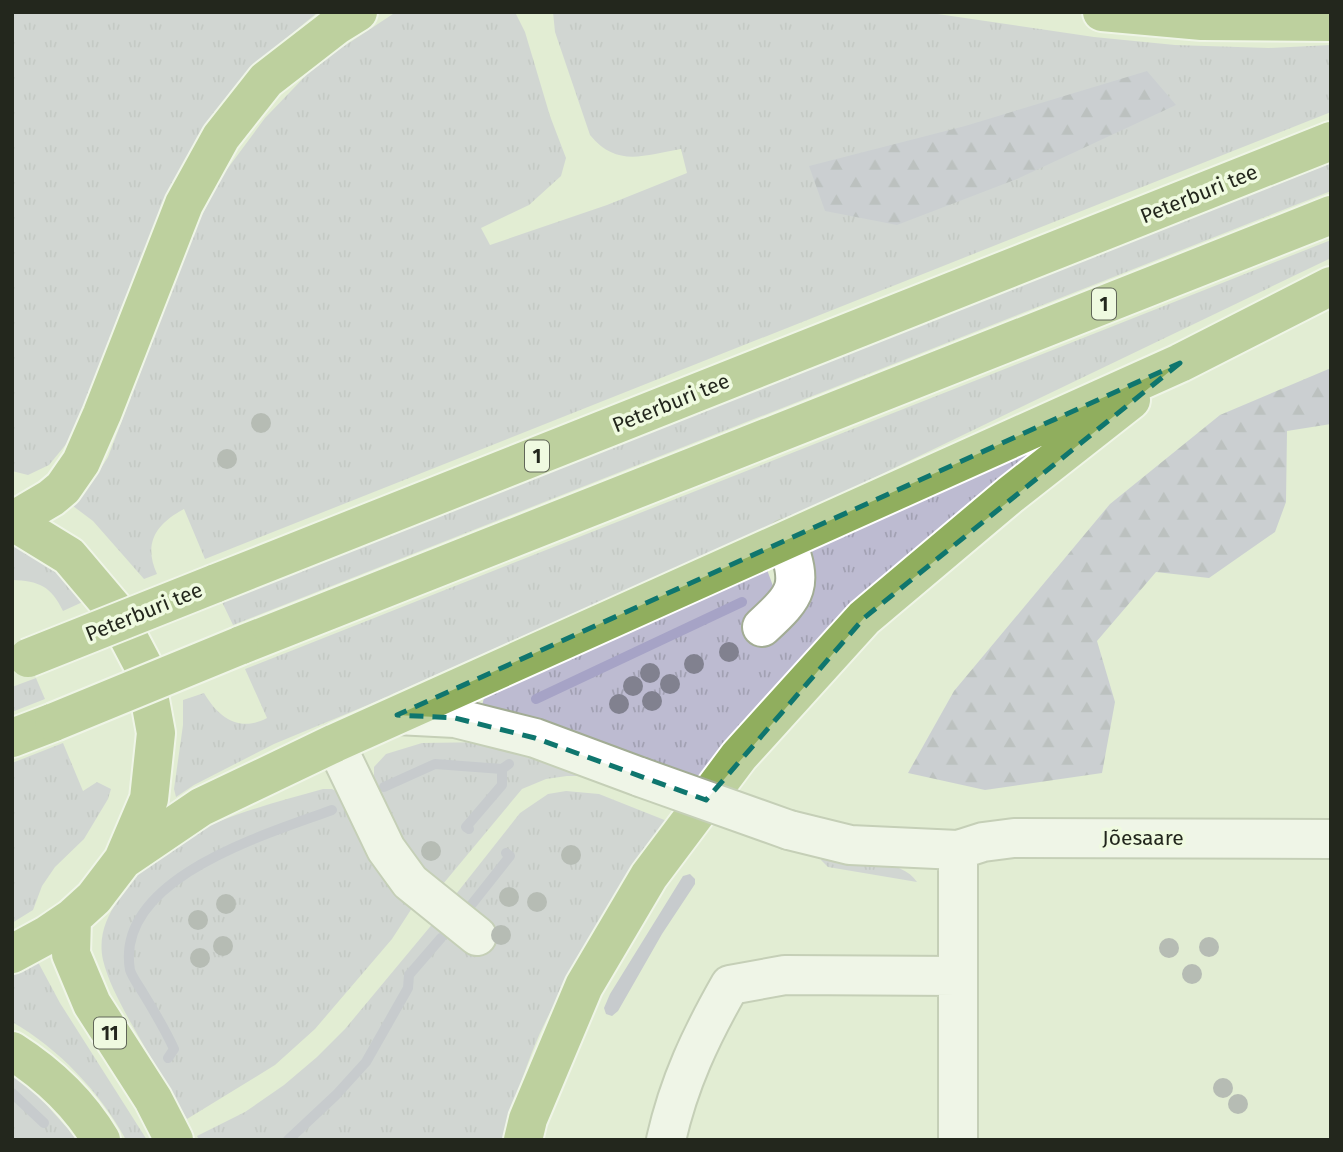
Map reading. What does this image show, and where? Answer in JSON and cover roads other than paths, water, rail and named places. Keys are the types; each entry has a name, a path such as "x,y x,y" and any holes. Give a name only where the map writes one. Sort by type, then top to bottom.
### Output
{"highway":[{"path":"12,954 72,918 94,898 123,860 149,799 156,733 144,667 113,608 69,556 12,521 63,488 81,462 184,204 221,137 266,80 358,12"},
{"path":"1102,12 1202,21 1331,22"},
{"name":"Peterburi tee","path":"20,661 1331,141"},
{"name":"1","path":"12,738 1331,215"},
{"path":"123,860 201,807 335,743 1180,363 1331,286"},
{"path":"523,1140 528,1119 584,985 649,876 739,756 864,618 1010,495 1180,363"},
{"name":"11","path":"72,918 71,954 92,1004 153,1098 174,1140"},
{"path":"12,1051 64,1091 93,1125 101,1140"}],"street":[{"path":"762,627 789,602 796,582 796,566 786,539"},
{"name":"Jõesaare","path":"397,715 455,718 535,738 789,830 850,845 958,850 983,842 1014,838 1331,839"},
{"path":"335,743 386,849 410,882 477,936"},
{"path":"958,850 958,1140"},
{"path":"666,1140 684,1078 706,1027 730,985 785,975 958,976"}],"waterway":[{"path":"536,699 742,602"},
{"path":"384,787 435,764 502,769 509,764"},
{"path":"469,829 466,827 502,785 502,769"},
{"path":"168,1058 174,1049 130,970 131,938 146,910 170,885 201,864 271,832 332,810"},
{"path":"472,904 510,856 506,853"},
{"path":"288,1140 336,1095 366,1062 408,988 409,975 441,938"},
{"path":"12,1093 44,1123"}]}
